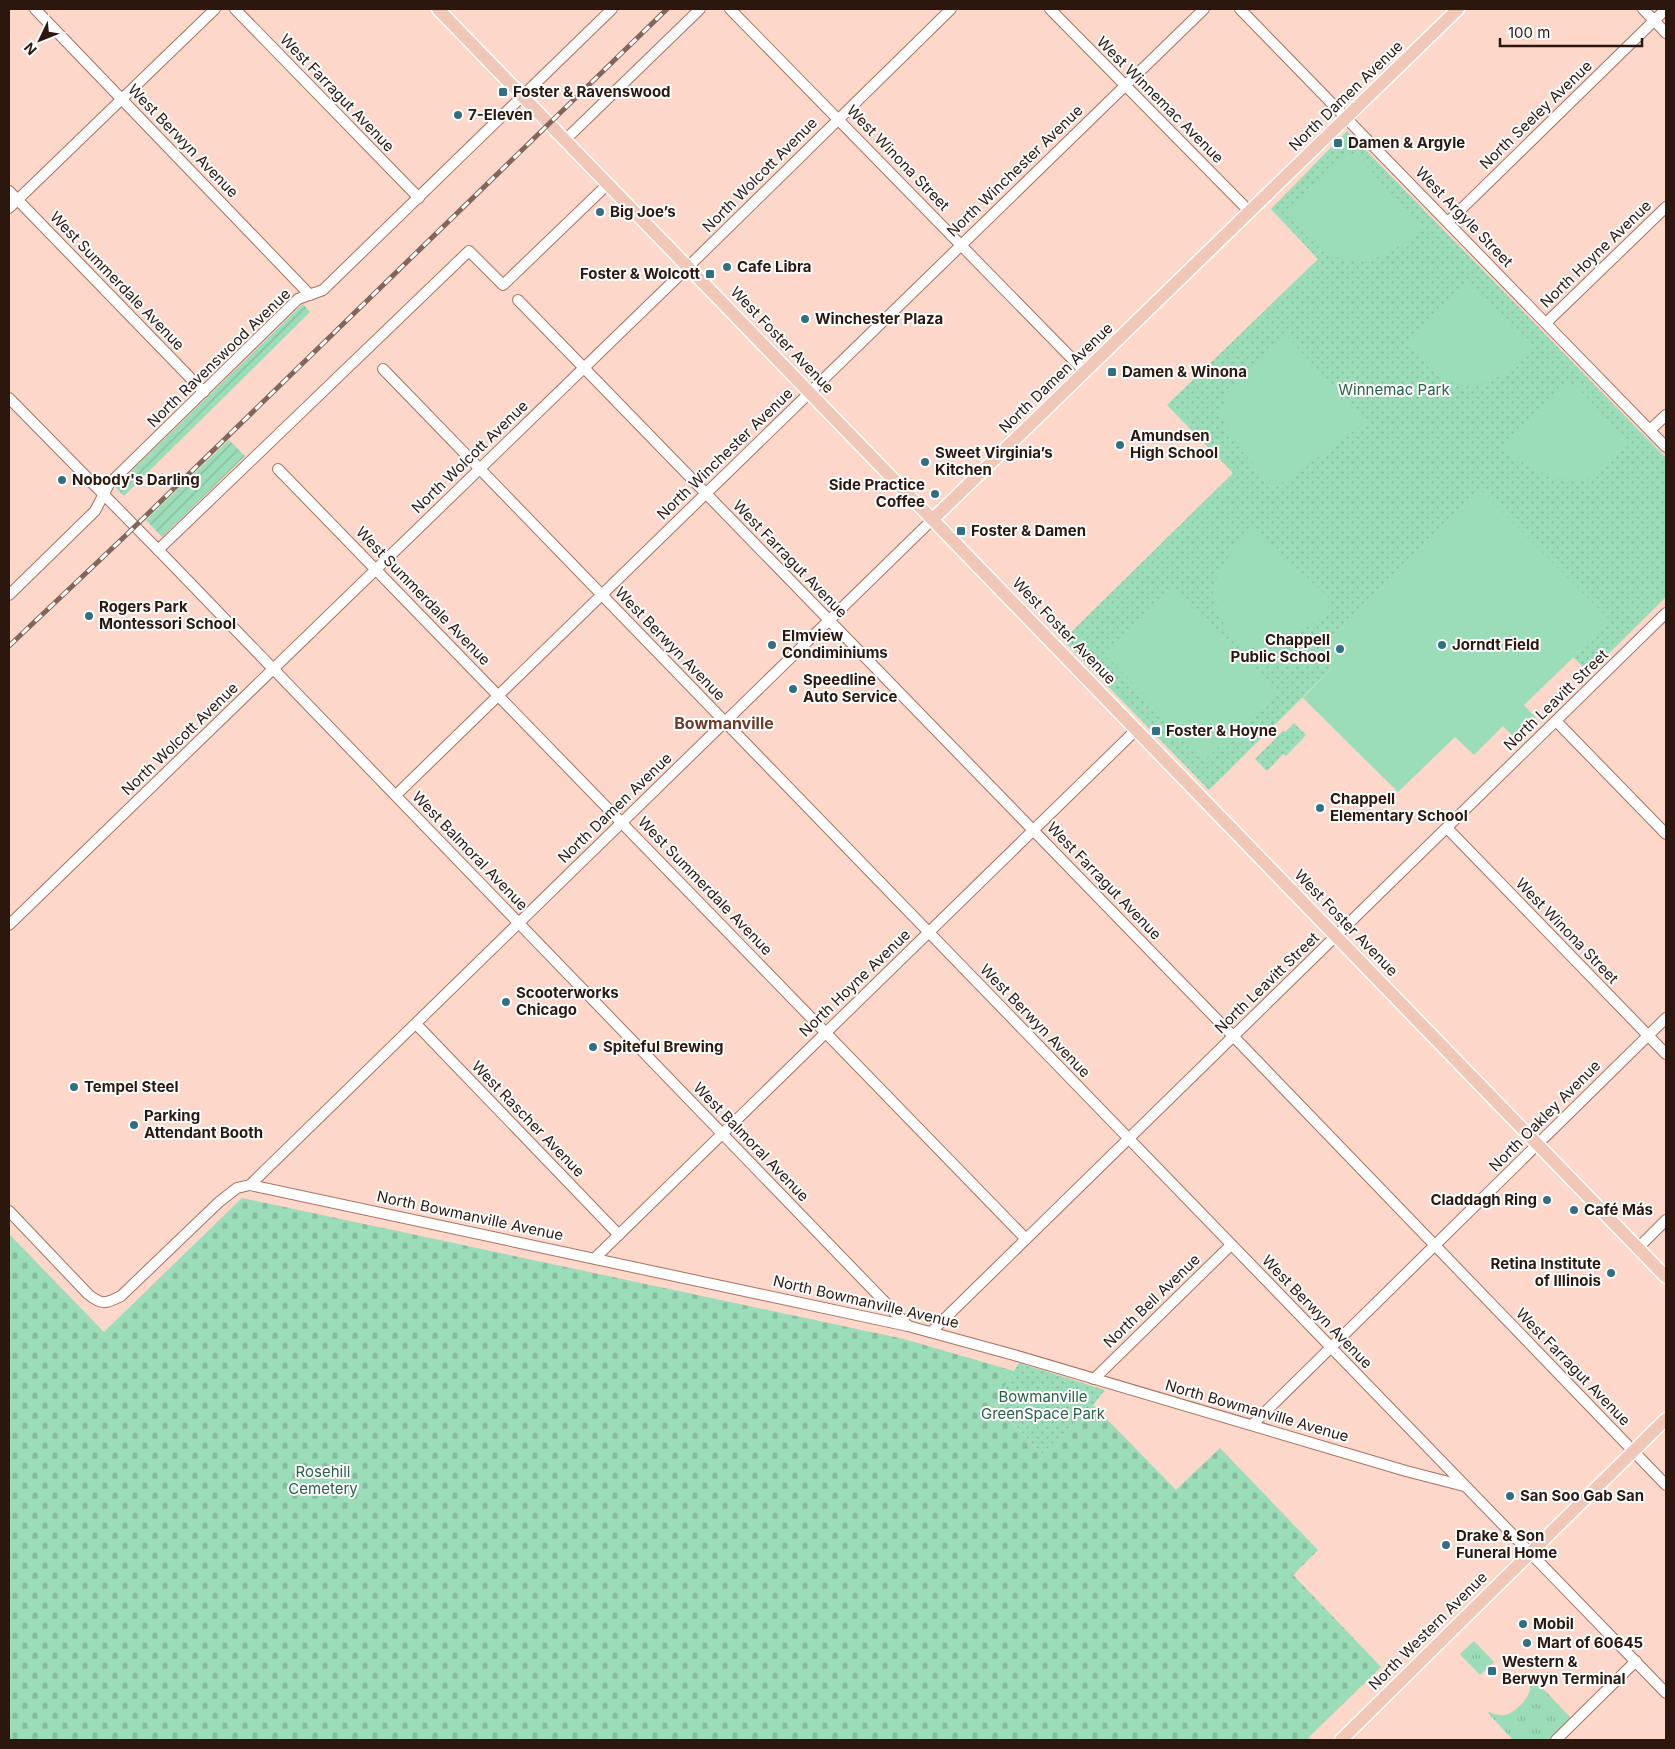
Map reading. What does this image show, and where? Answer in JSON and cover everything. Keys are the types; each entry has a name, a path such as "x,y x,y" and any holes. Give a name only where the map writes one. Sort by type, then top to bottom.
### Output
{"main road":[{"name":"West Foster Avenue","path":"438,9 1666,1277"},
{"name":"North Damen Avenue","path":"934,520 1458,9"},
{"name":"North Western Avenue","path":"1341,1740 1666,1419"}],"street":[{"name":"West Berwyn Avenue","path":"35,9 310,295"},
{"path":"9,208 215,9"},
{"name":"West Farragut Avenue","path":"235,9 419,198"},
{"name":"North Ravenswood Avenue","path":"9,595 95,511 109,484 298,300 323,290 612,9"},
{"path":"565,140 700,9"},
{"name":"West Winona Street","path":"730,9 1085,372"},
{"name":"North Wolcott Avenue","path":"9,925 688,267 951,9"},
{"name":"West Winnemac Avenue","path":"1050,9 1250,212"},
{"name":"North Winchester Avenue","path":"396,795 1204,9"},
{"name":"West Argyle Street","path":"1240,9 1666,447"},
{"path":"1643,9 1666,32"},
{"name":"North Seeley Avenue","path":"1448,222 1666,9"},
{"path":"158,550 469,251 503,285 608,184"},
{"name":"West Summerdale Avenue","path":"9,191 204,392"},
{"name":"North Hoyne Avenue","path":"1546,323 1666,207"},
{"name":"West Farragut Avenue","path":"518,300 1666,1485"},
{"name":"West Berwyn Avenue","path":"383,369 1465,1487 1666,1692"},
{"name":"West Balmoral Avenue","path":"9,398 396,795 908,1326"},
{"path":"1650,430 1666,415"},
{"name":"West Summerdale Avenue","path":"278,469 1026,1240"},
{"name":"North Damen Avenue","path":"9,1212 97,1301 109,1302 121,1296 219,1202 236,1188 250,1185 934,520"},
{"name":"North Leavitt Street","path":"931,1332 1666,613"},
{"path":"1658,620 1666,629"},
{"path":"1556,721 1666,834"},
{"name":"North Hoyne Avenue","path":"595,1258 1137,729"},
{"name":"West Winona Street","path":"1447,828 1666,1054"},
{"name":"North Oakley Avenue","path":"1252,1425 1666,1018"},
{"name":"West Rascher Avenue","path":"416,1024 619,1235"},
{"name":"North Bowmanville Avenue","path":"250,1185 908,1326 1465,1487"},
{"path":"1638,1248 1666,1220"},
{"name":"North Bell Avenue","path":"1094,1379 1231,1245"},
{"path":"1556,1740 1636,1661"}],"green space":[{"name":"Winnemac Park","path":"1347,131 1666,458 1666,597 1589,673 1444,529 1315,652 1331,669 1209,790 1063,640 1233,473 1167,405 1318,259 1271,209"},
{"path":"1356,154 1421,227 1405,242 1388,253 1379,257 1359,260 1339,258 1325,252 1286,214 1347,155"},
{"path":"1471,284 1530,348 1515,366 1501,376 1486,382 1464,386 1451,382 1430,367 1406,345"},
{"path":"303,304 310,312 124,496 115,487"},
{"path":"1285,334 1364,422 1275,488 1237,444 1220,413 1229,392 1247,370"},
{"path":"1575,384 1629,444 1602,469 1586,479 1556,478 1532,469 1504,448 1568,385"},
{"path":"229,440 245,456 162,537 146,520"},
{"name":"Jorndt Field","path":"1482,491 1611,621 1524,705 1536,718 1515,738 1503,726 1474,755 1455,737 1398,792 1303,698 1331,669 1315,652"},
{"path":"1253,527 1328,597 1328,609 1311,625 1298,632 1261,670 1229,637 1212,596 1219,571 1233,550"},
{"path":"1172,586 1275,692 1206,759 1104,654"},
{"path":"1294,723 1306,735 1286,756 1283,754 1267,771 1255,759 1283,731 1285,732"},
{"name":"Rosehill Cemetery","path":"242,1198 904,1339 1014,1371 994,1404 1042,1454 1093,1405 1176,1490 1220,1448 1318,1550 1293,1575 1381,1667 1309,1737 1311,1740 9,1740 9,1234 104,1332"},
{"name":"Bowmanville GreenSpace Park","path":"1019,1363 1105,1390 1093,1405 1042,1454 994,1403"},
{"path":"1474,1641 1494,1662 1480,1675 1460,1654"},
{"path":"1531,1676 1571,1718 1549,1740 1513,1740 1488,1713 1505,1715 1516,1709 1529,1694 1529,1677"}],"railway":[{"path":"9,646 122,539 667,9"}],"place":[{"name":"Foster & Ravenswood","path":"503,92"},
{"name":"7-Eleven","path":"458,115"},
{"name":"Damen & Argyle","path":"1338,143"},
{"name":"Big Joe’s","path":"600,212"},
{"name":"Cafe Libra","path":"727,267"},
{"name":"Foster & Wolcott","path":"710,274"},
{"name":"Winchester Plaza","path":"805,319"},
{"name":"Damen & Winona","path":"1112,372"},
{"name":"Amundsen High School","path":"1120,445"},
{"name":"Sweet Virginia’s Kitchen","path":"925,462"},
{"name":"Nobody's Darling","path":"62,480"},
{"name":"Side Practice Coffee","path":"935,494"},
{"name":"Foster & Damen","path":"961,531"},
{"name":"Rogers Park Montessori School","path":"89,616"},
{"name":"Elmview Condiminiums","path":"772,645"},
{"name":"Jorndt Field","path":"1442,645"},
{"name":"Chappell Public School","path":"1340,649"},
{"name":"Speedline Auto Service","path":"793,689"},
{"name":"Foster & Hoyne","path":"1156,731"},
{"name":"Chappell Elementary School","path":"1320,808"},
{"name":"Scooterworks Chicago","path":"506,1002"},
{"name":"Spiteful Brewing","path":"593,1047"},
{"name":"Tempel Steel","path":"74,1087"},
{"name":"Parking Attendant Booth","path":"134,1125"},
{"name":"Claddagh Ring","path":"1547,1200"},
{"name":"Café Más","path":"1574,1210"},
{"name":"Retina Institute of Illinois","path":"1611,1273"},
{"name":"San Soo Gab San","path":"1510,1496"},
{"name":"Drake & Son Funeral Home","path":"1446,1545"},
{"name":"Mobil","path":"1523,1624"},
{"name":"Mart of 60645","path":"1527,1643"},
{"name":"Western & Berwyn Terminal","path":"1492,1671"}],"district":[{"name":"Bowmanville","path":"724,723"}]}
